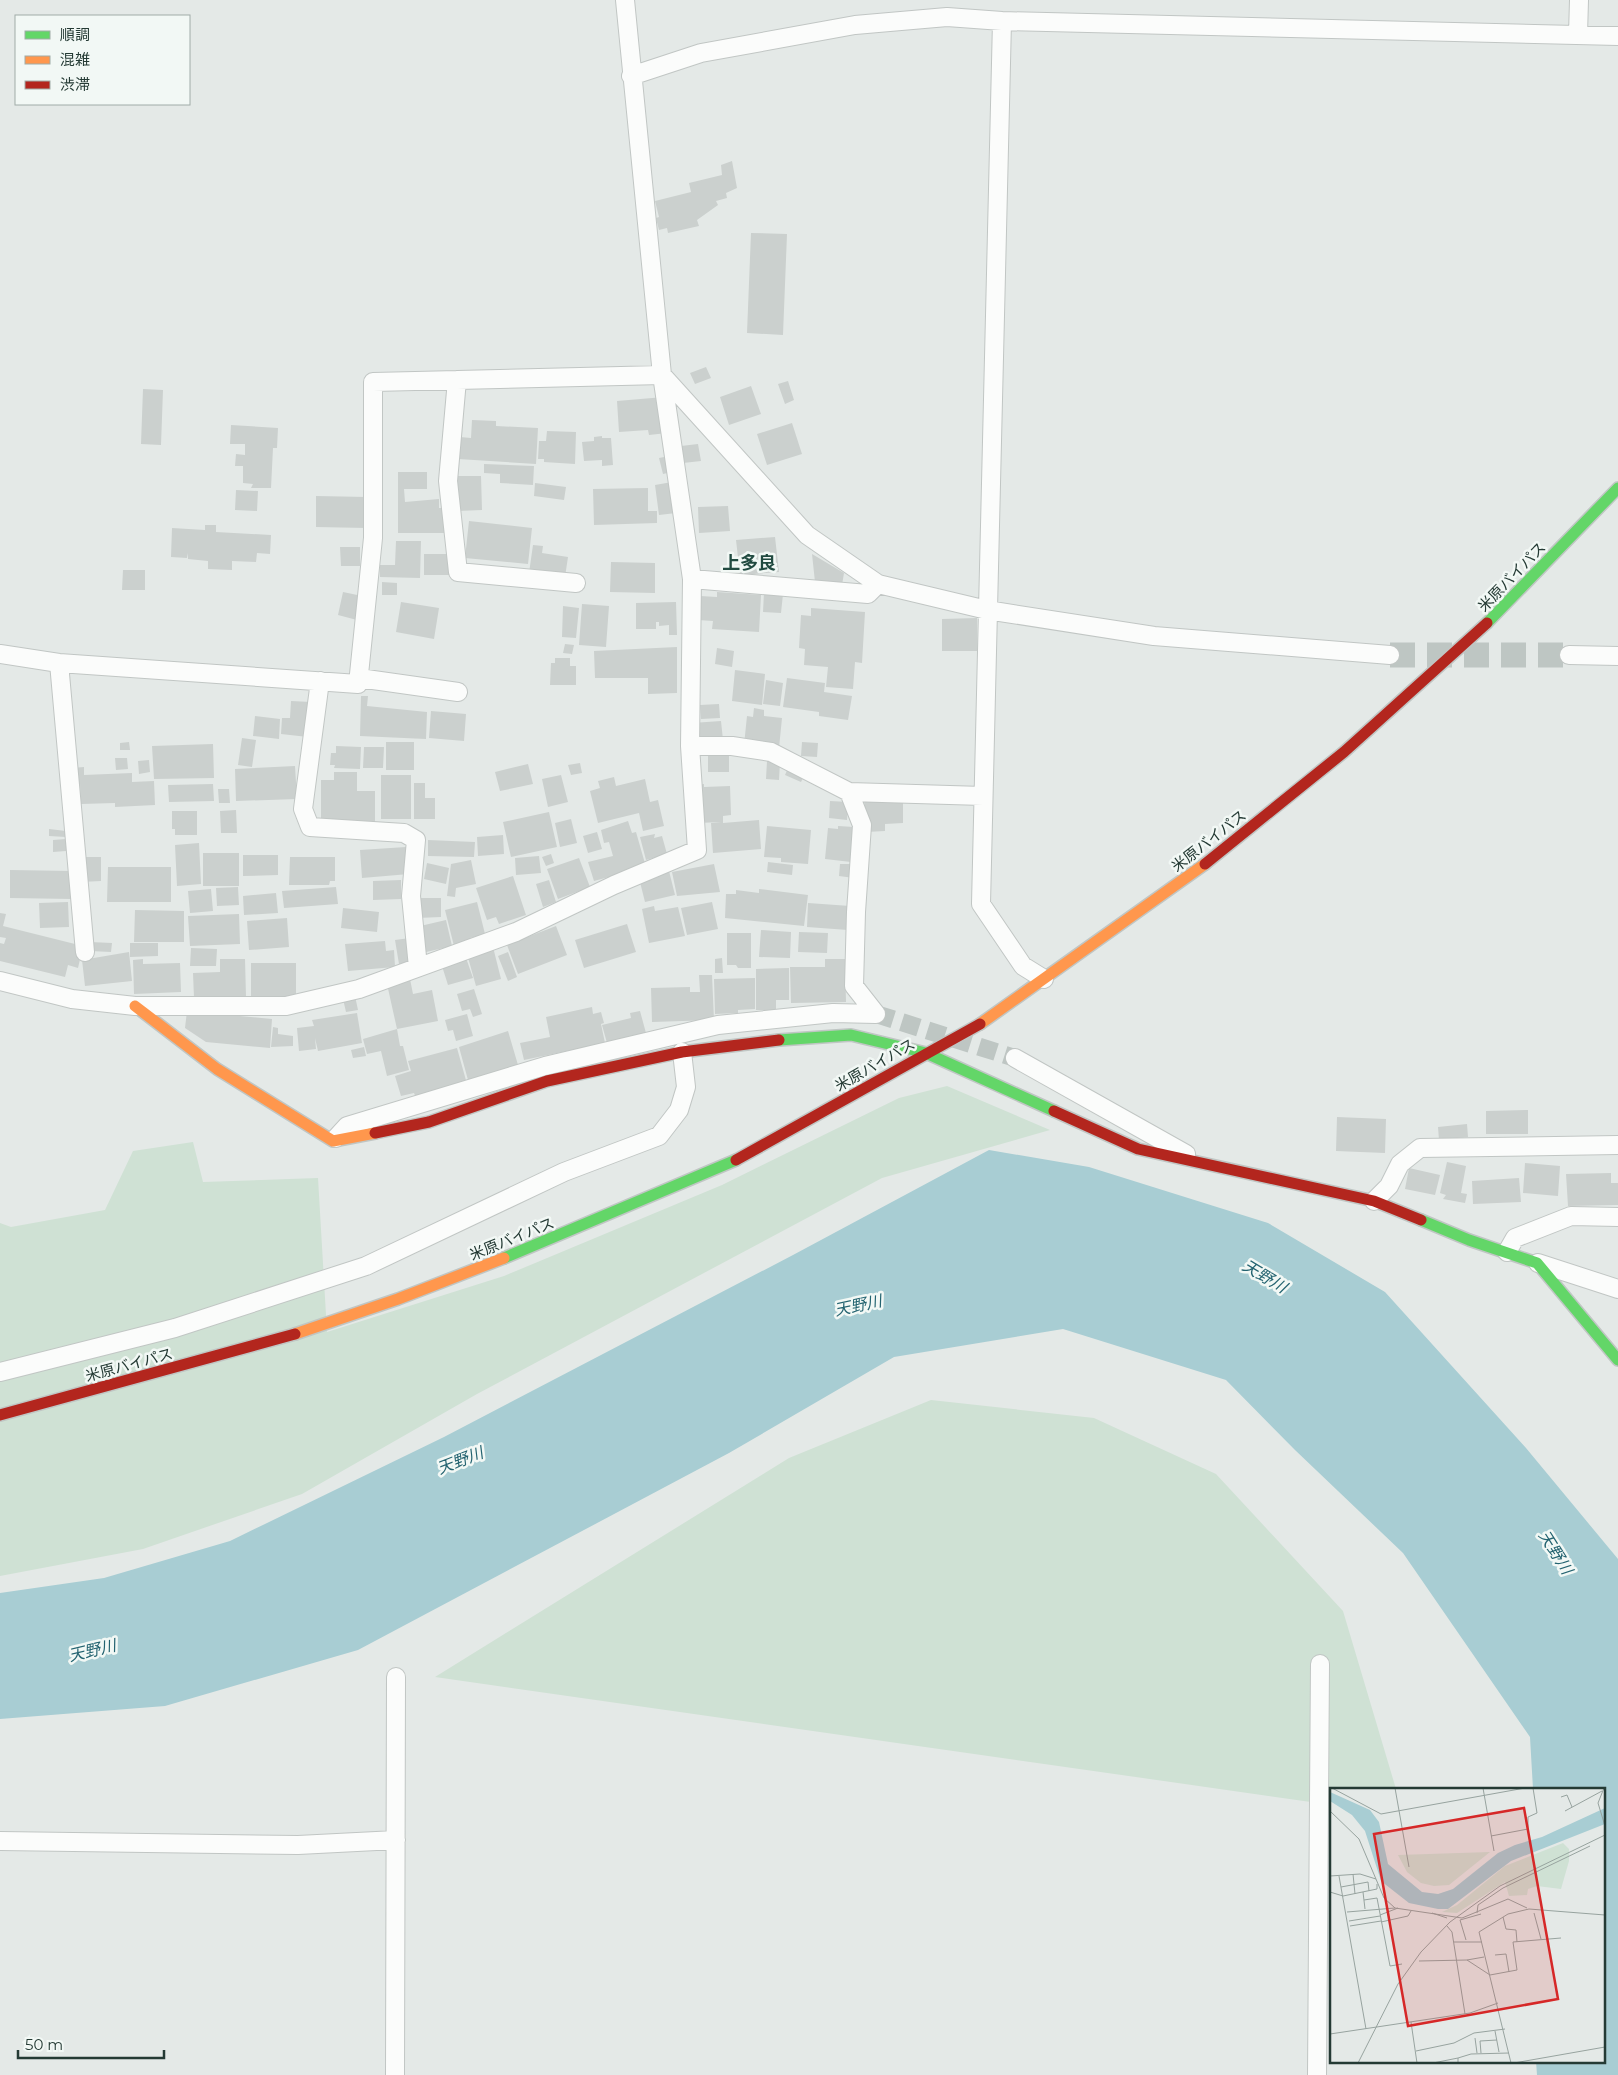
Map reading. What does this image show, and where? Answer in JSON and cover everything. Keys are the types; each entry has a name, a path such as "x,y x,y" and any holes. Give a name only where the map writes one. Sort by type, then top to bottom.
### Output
{"main road":[{"name":"米原バイパス","path":"0,1415 283,1338 398,1299 544,1243 752,1153 990,1018 1192,875 1344,752 1473,638 1618,488"},
{"path":"135,1006 217,1069 333,1141 429,1122 547,1081 682,1052 775,1040 851,1035 926,1053 1138,1149 1374,1201 1537,1263 1618,1360"}],"street":[{"path":"0,981 72,999 135,1006 286,1006 359,989 516,932 614,885 697,850 690,746 692,578 662,375 625,0"},
{"path":"1578,35 1579,0"},
{"path":"631,76 701,53 855,24 947,17 1002,21 1618,36"},
{"path":"1002,21 981,904 1023,966 1044,979"},
{"path":"0,654 59,663 358,684 374,538 373,382 662,375 807,535 878,584 987,610 1154,636 1390,655"},
{"path":"457,380 448,481 458,572 576,583"},
{"path":"692,578 868,594 878,584"},
{"path":"1569,655 1618,656"},
{"path":"59,663 85,952"},
{"path":"359,678 458,692"},
{"path":"320,681 303,809 310,827 404,833 416,840 411,896 418,967"},
{"path":"690,746 732,746 771,752 849,792 983,796"},
{"path":"333,1141 347,1126 545,1066 718,1025 833,1013 876,1014 854,986 862,825 849,792"},
{"path":"0,1372 175,1328 366,1266 556,1176 659,1136 679,1110 686,1087 682,1052"},
{"path":"1015,1058 1201,1163"},
{"path":"1374,1201 1389,1186 1400,1164 1420,1148 1618,1145"},
{"path":"1507,1252 1515,1238 1571,1216 1618,1217"},
{"path":"1537,1263 1618,1289"},
{"path":"1317,2075 1320,1664"},
{"path":"395,2075 396,1677"},
{"path":"0,1840 298,1845 396,1840"}],"green space":[{"path":"947,1086 1050,1130 882,1178 477,1394 302,1494 143,1549 0,1576 0,1223 11,1227 105,1210 133,1151 193,1142 203,1182 318,1178 327,1332 504,1276 722,1185 899,1098"},
{"path":"931,1400 1094,1418 1216,1474 1343,1611 1396,1788 1330,1788 1330,1805 435,1677 789,1458"}],"water":[{"name":"天野川","path":"989,1150 1089,1167 1268,1223 1385,1292 1526,1448 1618,1559 1618,2075 1537,2075 1536,2062 1606,2062 1606,1788 1533,1788 1530,1737 1403,1553 1295,1450 1226,1380 1063,1329 894,1357 729,1453 358,1650 165,1706 0,1719 0,1593 104,1578 230,1541 444,1437 793,1255"}],"building":[{"path":"732,161 737,188 726,193 727,198 716,201 718,205 697,220 699,226 668,233 667,228 659,230 656,218 659,217 655,201 691,192 689,183 722,175 721,165"},
{"path":"751,233 787,234 783,335 747,333"},
{"path":"706,367 711,378 695,384 690,373"},
{"path":"788,381 794,400 785,404 778,384"},
{"path":"751,386 761,414 729,425 720,397"},
{"path":"143,389 163,390 161,445 141,444"},
{"path":"664,397 667,433 649,435 648,430 619,432 617,401"},
{"path":"472,420 496,421 496,426 538,428 536,464 458,459 460,437 471,438"},
{"path":"792,423 802,454 767,465 757,434"},
{"path":"231,425 278,428 277,448 273,448 271,488 251,488 253,484 243,483 243,466 235,466 236,454 245,455 245,444 230,444"},
{"path":"547,431 576,432 575,464 544,462 544,459 538,459 539,441 546,441"},
{"path":"602,436 602,438 611,438 613,465 602,466 602,460 584,461 582,442 594,441 594,437"},
{"path":"698,444 701,461 683,463 681,446"},
{"path":"669,456 672,472 663,474 659,458"},
{"path":"484,464 534,466 533,485 500,483 500,474 484,473"},
{"path":"398,472 427,472 427,489 404,489 405,502 439,499 439,508 444,508 444,533 398,533"},
{"path":"456,476 481,476 482,510 457,511"},
{"path":"672,482 676,513 659,515 655,485"},
{"path":"535,483 566,487 564,500 534,496"},
{"path":"648,488 648,511 657,511 657,523 594,525 593,489"},
{"path":"236,490 258,491 257,511 235,510"},
{"path":"316,496 367,497 367,528 316,527"},
{"path":"728,506 730,531 699,533 698,507"},
{"path":"469,521 532,528 528,564 465,558"},
{"path":"205,525 216,525 216,532 271,535 270,554 257,553 256,562 232,561 232,570 208,569 208,561 188,559 188,553 187,558 171,557 172,528 205,530"},
{"path":"775,537 779,572 740,575 736,540"},
{"path":"396,541 421,541 420,578 380,577 380,565 395,565"},
{"path":"533,545 543,546 542,553 568,557 565,577 529,573"},
{"path":"340,547 360,547 360,566 341,566"},
{"path":"424,554 449,554 449,575 424,575"},
{"path":"812,554 844,573 842,585 815,582"},
{"path":"611,562 655,563 655,593 610,592"},
{"path":"123,570 145,570 145,590 122,590"},
{"path":"382,582 397,583 397,595 382,595"},
{"path":"343,592 362,596 357,620 338,615"},
{"path":"717,592 761,595 759,632 712,629 713,621 698,620 700,596 717,597"},
{"path":"764,592 783,594 781,613 763,612"},
{"path":"401,602 439,608 434,639 396,632"},
{"path":"676,602 677,635 669,635 669,625 659,626 659,622 656,622 656,629 636,629 636,603"},
{"path":"582,604 609,606 606,647 579,645"},
{"path":"563,606 579,608 576,638 562,637"},
{"path":"811,608 865,612 862,663 855,662 853,689 826,687 828,667 804,665 805,649 799,648 801,615 811,616"},
{"path":"977,618 977,651 942,651 942,619"},
{"path":"565,644 574,645 572,654 563,653"},
{"path":"677,647 677,693 648,694 648,678 595,678 594,651"},
{"path":"717,648 734,651 732,667 715,664"},
{"path":"555,658 570,658 570,666 576,666 576,685 550,685 551,663 555,663"},
{"path":"735,670 765,674 762,705 732,701"},
{"path":"787,678 825,683 824,692 852,696 848,720 819,716 819,712 783,707"},
{"path":"766,680 783,683 780,706 763,704"},
{"path":"361,696 368,696 367,706 427,712 426,739 360,736"},
{"path":"291,701 311,702 308,737 281,734 282,718 290,718"},
{"path":"719,704 720,718 701,719 700,705"},
{"path":"754,708 764,710 764,716 782,718 779,748 744,745 747,716 753,717"},
{"path":"431,711 466,714 464,741 429,738"},
{"path":"255,716 280,719 279,739 253,736"},
{"path":"721,721 723,740 694,742 692,723"},
{"path":"242,738 256,740 252,767 238,765"},
{"path":"129,742 130,750 120,750 120,743"},
{"path":"386,742 414,742 414,770 386,770"},
{"path":"802,742 818,743 817,757 801,756"},
{"path":"213,744 214,778 154,779 152,746"},
{"path":"336,746 361,747 360,769 334,768 335,765 330,765 331,753 336,753"},
{"path":"364,747 384,747 383,768 363,768"},
{"path":"708,752 729,752 729,772 708,772"},
{"path":"115,758 127,758 128,769 116,770"},
{"path":"149,760 150,772 139,774 138,761"},
{"path":"767,761 780,762 779,780 766,779"},
{"path":"580,763 582,773 571,775 568,765"},
{"path":"528,764 533,784 500,791 495,772"},
{"path":"295,766 297,799 236,801 235,769"},
{"path":"789,766 805,774 801,782 785,775"},
{"path":"84,767 84,775 132,773 132,782 154,781 155,805 115,807 115,803 81,804 80,784 72,785 71,768"},
{"path":"334,772 357,772 357,791 375,791 375,824 321,824 321,780 334,780"},
{"path":"381,775 411,775 411,819 381,819"},
{"path":"561,775 568,802 548,807 542,779"},
{"path":"614,777 616,786 645,779 650,802 658,800 664,826 643,831 639,813 598,823 590,791 600,788 598,781"},
{"path":"414,783 425,783 425,798 435,798 435,819 414,819"},
{"path":"213,784 214,801 169,802 168,785"},
{"path":"704,784 704,787 730,786 731,815 723,816 723,823 759,820 761,849 713,853 711,823 721,822 698,823 697,785"},
{"path":"218,789 229,789 230,803 219,803"},
{"path":"864,798 903,800 903,823 885,824 885,831 866,832"},
{"path":"830,801 848,802 847,820 829,818"},
{"path":"236,810 237,833 221,833 220,811"},
{"path":"172,811 197,811 197,835 175,835 175,829 172,829"},
{"path":"549,812 557,847 511,857 503,822"},
{"path":"571,819 577,843 560,847 555,823"},
{"path":"628,821 632,833 636,832 646,867 594,881 588,862 613,856 609,842 604,843 601,830"},
{"path":"767,826 811,830 808,864 781,862 781,858 764,857"},
{"path":"838,826 854,827 851,862 825,859 828,828 838,829"},
{"path":"49,829 66,831 66,837 49,836"},
{"path":"597,832 602,849 588,853 583,836"},
{"path":"655,834 654,838 662,836 667,854 646,860 640,837"},
{"path":"503,835 504,854 478,856 477,837"},
{"path":"66,839 66,851 53,852 53,840"},
{"path":"428,840 475,842 474,857 428,856"},
{"path":"199,843 201,884 177,886 175,845"},
{"path":"406,847 409,874 362,878 360,850"},
{"path":"203,853 239,853 239,886 203,886"},
{"path":"551,854 554,863 546,866 542,857"},
{"path":"243,855 278,855 278,875 243,876"},
{"path":"539,856 541,873 516,875 515,858"},
{"path":"81,857 101,857 101,881 81,882"},
{"path":"290,857 335,857 335,881 330,881 329,885 289,885"},
{"path":"579,858 590,887 558,899 547,869"},
{"path":"471,860 476,884 456,888 455,897 447,896 451,864"},
{"path":"768,862 793,865 792,875 767,872"},
{"path":"427,863 449,868 446,884 424,879"},
{"path":"714,864 720,892 677,896 672,872"},
{"path":"840,864 856,864 854,878 839,876"},
{"path":"108,867 171,867 171,902 107,902"},
{"path":"10,870 72,871 72,899 10,898"},
{"path":"669,871 675,895 645,902 639,878"},
{"path":"513,876 526,915 499,924 496,917 487,920 476,888"},
{"path":"401,880 401,899 373,900 373,881"},
{"path":"549,880 556,902 543,907 536,884"},
{"path":"238,887 239,905 217,906 216,888"},
{"path":"336,887 338,904 284,908 282,891"},
{"path":"211,889 213,911 190,913 188,891"},
{"path":"759,889 808,895 804,926 725,918 726,894 736,894 736,890 759,893"},
{"path":"276,893 278,913 244,915 243,896"},
{"path":"416,898 441,898 441,917 417,918"},
{"path":"68,902 69,927 40,928 39,903"},
{"path":"477,902 485,934 470,938 471,941 454,946 445,910"},
{"path":"712,902 718,929 687,935 681,908"},
{"path":"808,903 850,906 848,930 807,927"},
{"path":"654,906 655,911 678,907 685,936 649,943 642,909"},
{"path":"343,908 379,912 377,932 341,928"},
{"path":"135,910 184,911 184,942 134,942"},
{"path":"0,913 6,914 3,926 83,946 78,968 68,965 65,977 0,961 0,943 4,944 6,938 0,937"},
{"path":"239,914 240,944 190,946 188,916"},
{"path":"287,918 289,947 249,950 247,921"},
{"path":"446,920 452,946 422,953 416,927"},
{"path":"627,924 636,952 584,968 575,940"},
{"path":"556,926 567,955 518,974 507,945"},
{"path":"761,930 791,932 790,958 759,957"},
{"path":"799,932 828,933 827,953 798,952"},
{"path":"727,933 751,933 751,968 738,968 736,965 727,965"},
{"path":"410,938 414,962 399,964 395,940"},
{"path":"385,941 386,951 394,950 395,967 348,971 345,944"},
{"path":"90,942 112,943 111,952 90,951"},
{"path":"130,943 158,943 158,956 130,957"},
{"path":"493,947 501,979 476,986 467,954"},
{"path":"191,948 217,949 216,966 190,966"},
{"path":"129,952 132,981 85,986 82,960"},
{"path":"508,952 517,977 508,981 498,956"},
{"path":"465,955 473,978 448,985 441,963"},
{"path":"722,958 723,973 715,973 715,959"},
{"path":"143,959 143,964 180,963 181,992 134,994 133,960"},
{"path":"220,959 245,959 246,997 194,998 193,973 220,972"},
{"path":"825,959 845,959 846,1002 791,1003 790,967 825,967"},
{"path":"251,963 296,963 296,997 251,996"},
{"path":"789,968 789,1000 776,1000 776,1010 756,1010 756,969"},
{"path":"699,975 712,975 714,1020 652,1022 651,988 690,987 690,992 700,992"},
{"path":"755,978 755,1009 738,1010 738,1013 715,1014 714,979"},
{"path":"410,979 413,994 432,990 438,1021 397,1029 387,984"},
{"path":"474,989 482,1014 473,1017 470,1009 462,1011 457,994"},
{"path":"355,996 358,1010 346,1012 343,999"},
{"path":"592,1007 593,1014 601,1012 604,1023 601,1024 605,1043 524,1060 520,1043 550,1037 546,1017"},
{"path":"187,1011 272,1019 270,1048 206,1042 185,1028"},
{"path":"640,1011 646,1033 607,1043 602,1025 631,1018 630,1013"},
{"path":"357,1013 362,1043 318,1051 315,1038 316,1049 299,1051 297,1028 314,1026 312,1020"},
{"path":"467,1014 473,1036 456,1041 453,1030 448,1031 445,1020"},
{"path":"273,1027 278,1028 278,1034 293,1036 293,1046 271,1047"},
{"path":"397,1029 400,1046 403,1046 409,1070 387,1076 381,1051 367,1054 363,1039"},
{"path":"508,1031 518,1065 468,1080 459,1047"},
{"path":"364,1047 366,1056 353,1058 351,1050"},
{"path":"457,1048 467,1084 416,1098 414,1093 401,1096 395,1076 411,1071 408,1061"},
{"path":"1528,1110 1528,1134 1486,1134 1486,1111"},
{"path":"1337,1117 1386,1119 1385,1153 1336,1151"},
{"path":"1467,1124 1468,1137 1439,1140 1438,1127"},
{"path":"1447,1162 1466,1166 1461,1193 1467,1194 1465,1203 1443,1199 1446,1195 1440,1193"},
{"path":"1525,1163 1560,1166 1558,1196 1523,1193"},
{"path":"1409,1168 1440,1175 1435,1195 1405,1189"},
{"path":"1611,1173 1611,1183 1618,1183 1618,1205 1568,1206 1566,1174"},
{"path":"1519,1178 1521,1202 1473,1204 1472,1181"}],"tunnel":[{"path":"1390,655 1569,655"},
{"path":"876,1014 1015,1058"}],"traffic: fast":[{"path":"1487,623 1618,488"},
{"path":"779,1040 851,1035 926,1053 1054,1111"},
{"path":"504,1258 736,1160"},
{"path":"1421,1220 1469,1240 1537,1263 1618,1360"}],"traffic: slow":[{"path":"980,1024 1205,864"},
{"path":"135,1006 217,1069 333,1141 375,1133"},
{"path":"295,1334 398,1299 504,1258"}],"traffic: jam":[{"path":"1205,864 1344,752 1487,623"},
{"path":"736,1160 980,1024"},
{"path":"375,1133 429,1122 547,1081 682,1052 779,1040"},
{"path":"1054,1111 1138,1149 1374,1201 1421,1220"},
{"path":"0,1415 295,1334"}],"district":[{"name":"上多良","path":"749,563"}]}
